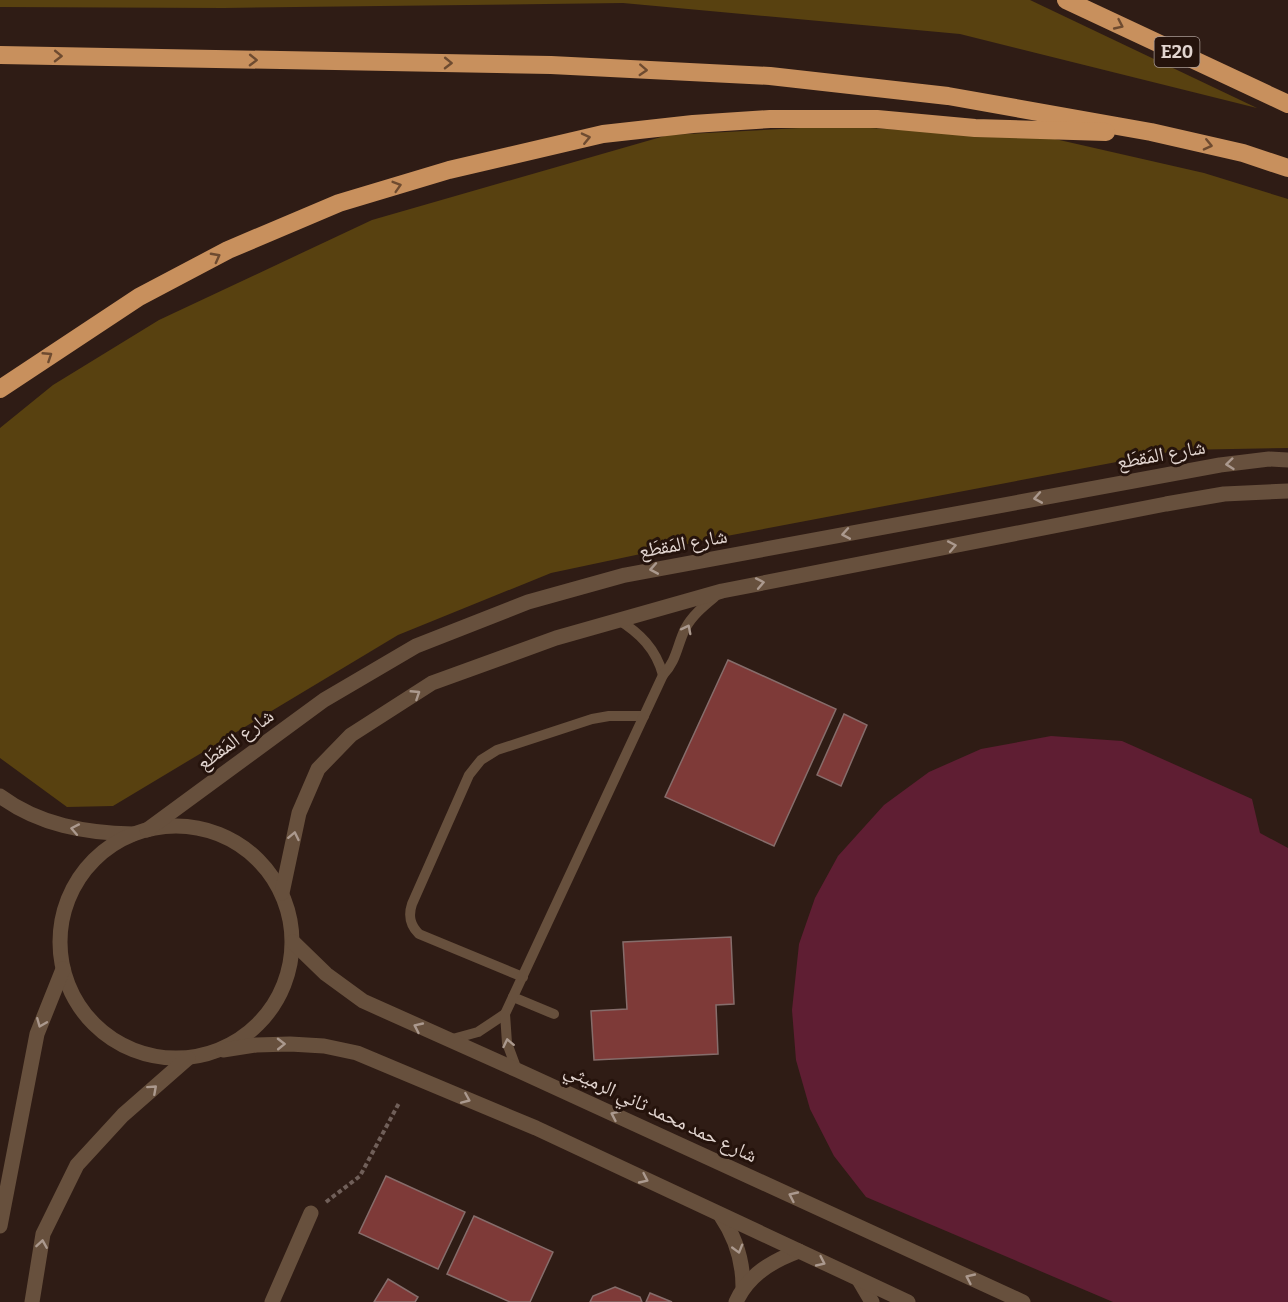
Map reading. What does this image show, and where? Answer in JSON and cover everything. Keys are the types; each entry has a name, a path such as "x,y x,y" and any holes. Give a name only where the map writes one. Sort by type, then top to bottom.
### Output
{"highway":[{"name":"E20","path":"1066,0 1288,104"},
{"path":"0,55 551,65 770,76 948,96 1151,132 1243,153 1288,168"},
{"path":"0,389 139,297 248,241 339,203 449,170 603,134 693,124 770,119 877,119 1077,133 1151,132"}],"street":[{"name":"شارع المَقطَع","path":"63,969 60,944 64,910 79,878 103,852 140,832 324,700 416,646 528,602 625,575 1220,465 1269,459 1288,460"},
{"path":"282,893 299,813 318,769 351,735 432,683 556,638 722,591 1212,496 1288,491"},
{"path":"0,796 35,816 67,828 100,833 187,827 226,837 259,860 282,893 290,917 293,942 288,976 274,1006 251,1031 223,1050"},
{"name":"شارع حمد محمد ثاني الرميثي","path":"293,942 326,974 363,1001 1023,1302"},
{"path":"63,969 75,1000 96,1026 123,1045 154,1056 188,1058 256,1045 324,1046 357,1053 536,1128 908,1302"},
{"path":"0,1226 37,1034 63,969"},
{"path":"33,1302 43,1234 77,1165 123,1115 188,1058"},
{"path":"272,1302 311,1213"},
{"path":"721,1216 736,1242 743,1272 743,1287"},
{"path":"736,1302 743,1287 769,1265 799,1251"},
{"path":"859,1280 872,1302"}],"lane":[{"path":"517,1070 507,1043 505,1014 663,675 674,660 686,628 694,615 722,591"},
{"path":"617,619 642,637 659,662 663,675"},
{"path":"523,977 419,934 409,916 412,904 469,775 481,760 497,750 592,719 609,716 644,716"},
{"path":"513,997 554,1014"},
{"path":"447,1040 478,1032 505,1014"}],"path":[{"path":"311,1213 360,1176 399,1103"}],"shaded area":[{"path":"0,0 1030,0 1257,108 960,34 623,3 224,8 0,7"},
{"path":"837,126 1055,139 1204,173 1288,199 1288,448 1180,450 716,538 551,573 398,635 113,806 67,807 0,758 0,428 53,385 159,320 372,220 668,135"},
{"path":"1051,736 1122,741 1252,799 1260,833 1288,848 1288,1302 1113,1302 866,1197 834,1156 810,1109 796,1060 792,1010 799,944 815,898 838,856 884,805 929,772 981,749"}],"building":[{"path":"728,660 836,709 774,846 665,797"},
{"path":"844,714 867,725 841,786 817,775"},
{"path":"731,937 734,1004 716,1005 718,1054 594,1060 591,1011 627,1009 623,942"},
{"path":"386,1176 465,1212 438,1269 359,1233"},
{"path":"474,1216 553,1252 530,1302 510,1302 447,1274"},
{"path":"388,1279 418,1297 415,1302 374,1302"},
{"path":"615,1287 640,1297 642,1302 590,1302 593,1296"},
{"path":"650,1293 672,1302 646,1302"}]}
